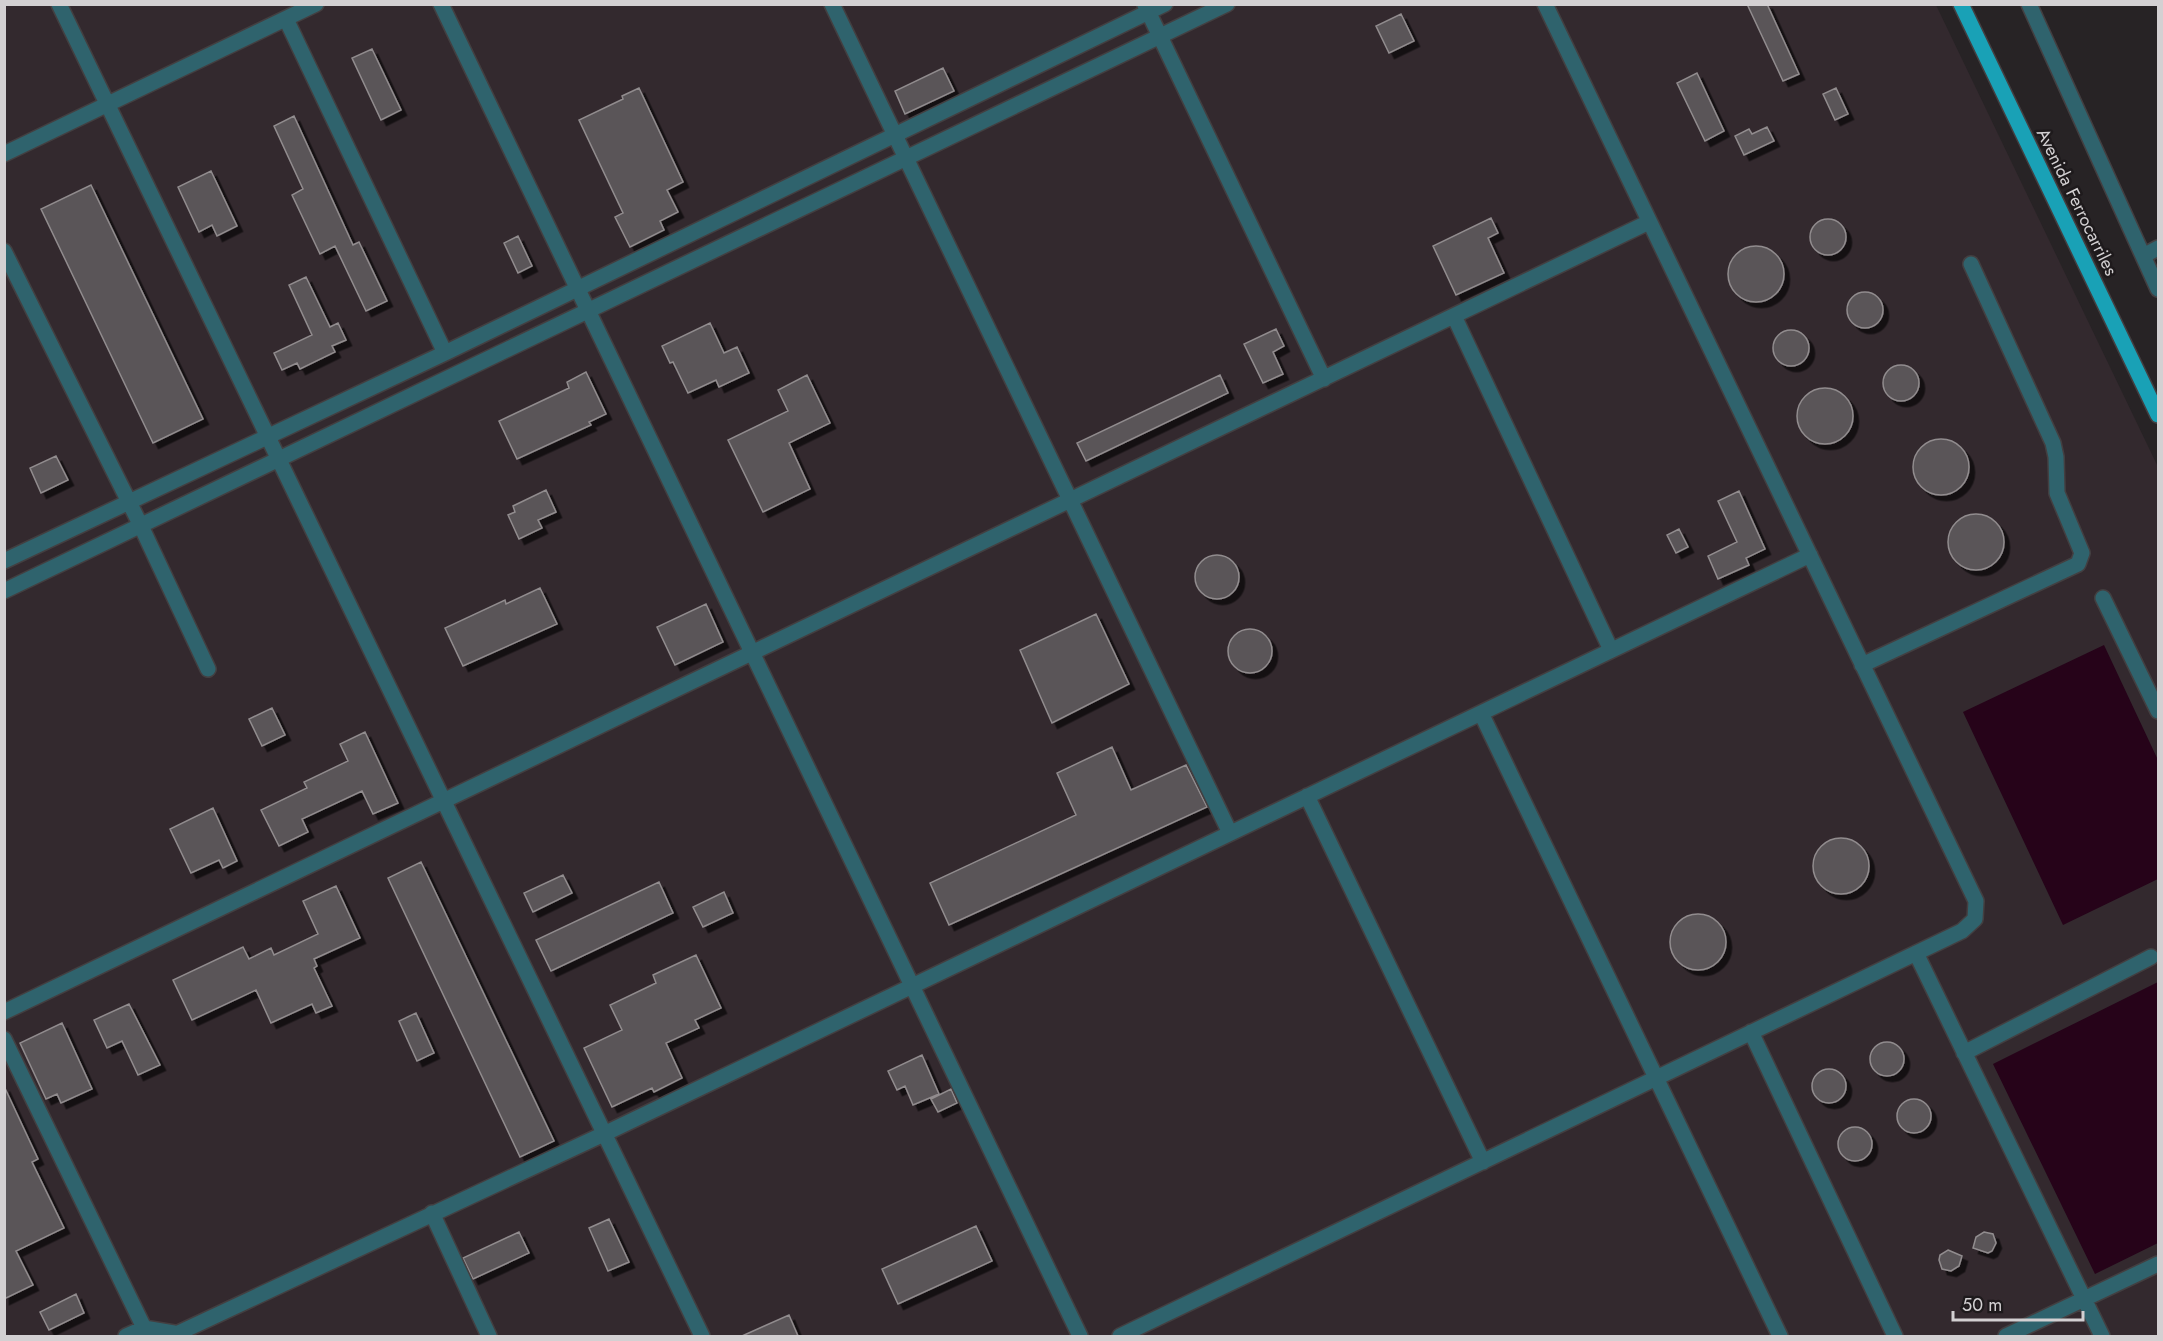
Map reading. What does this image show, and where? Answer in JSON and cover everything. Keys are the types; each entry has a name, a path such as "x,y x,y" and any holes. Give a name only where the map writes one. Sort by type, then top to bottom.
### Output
{"main road":[{"name":"Avenida Ferrocarriles","path":"1961,4 2158,416"}],"street":[{"path":"59,4 442,802 606,1133 702,1336"},
{"path":"4,154 316,4"},
{"path":"441,4 1080,1336"},
{"path":"832,4 1230,833"},
{"path":"4,561 445,353 576,287 895,134 1146,8 1164,4"},
{"path":"4,591 1227,4"},
{"path":"1120,1336 1916,953 1971,925 1977,910 1976,901 1545,4"},
{"name":"Avenida Ferrocarriles","path":"2029,4 2158,289"},
{"path":"1146,8 1324,379"},
{"path":"286,19 445,353"},
{"path":"4,1012 1649,222"},
{"path":"2143,256 2158,248"},
{"path":"4,251 141,526 208,669"},
{"path":"1862,665 2078,564 2082,554 2057,494 2056,457 2053,443 1971,264"},
{"path":"1454,316 1611,650"},
{"path":"126,1336 146,1332 173,1335 606,1133 1810,555"},
{"path":"2103,598 2158,711"},
{"path":"1481,712 1780,1336"},
{"path":"1307,796 1483,1162"},
{"path":"1916,953 2102,1336"},
{"path":"1964,1053 2151,957"},
{"path":"1751,1032 1895,1336"},
{"path":"4,1039 146,1332"},
{"path":"432,1213 489,1336"},
{"path":"2006,1336 2158,1264"}],"shaded area":[{"path":"5,5 1936,5 2158,467 2158,1336 5,1336"},
{"path":"2104,645 2158,760 2158,879 2063,925 1963,712"},
{"path":"2158,982 2158,1243 2095,1274 1993,1064"}],"building":[{"path":"1747,4 1767,4 1799,74 1783,81"},
{"path":"1401,14 1414,41 1389,53 1376,26"},
{"path":"372,49 401,110 381,120 352,58"},
{"path":"943,68 954,91 905,114 895,91"},
{"path":"1697,73 1724,131 1705,141 1677,83"},
{"path":"639,88 683,182 667,190 678,212 660,221 664,230 630,247 615,217 623,213 579,120 623,99 622,96"},
{"path":"1836,88 1848,114 1835,120 1823,94"},
{"path":"294,116 353,245 359,242 387,301 366,311 335,246 320,254 292,195 303,189 274,126"},
{"path":"1767,127 1774,141 1744,155 1735,136 1749,129 1752,134"},
{"path":"211,171 237,226 217,236 212,225 199,232 178,187"},
{"path":"91,185 203,419 153,443 41,209"},
{"path":"1491,218 1498,233 1488,238 1504,273 1456,295 1433,246"},
{"path":"1828,219 1841,224 1846,237 1841,250 1828,255 1815,250 1810,237 1815,224"},
{"path":"518,236 532,266 518,273 504,243"},
{"path":"1756,246 1767,248 1776,254 1782,263 1784,274 1782,285 1776,294 1767,300 1756,302 1745,300 1736,294 1730,285 1728,274 1730,263 1736,254 1745,248"},
{"path":"306,277 330,327 338,323 346,340 332,346 335,352 300,369 297,363 282,370 274,353 312,335 289,285"},
{"path":"1865,292 1878,297 1883,310 1878,323 1865,328 1852,323 1847,310 1852,297"},
{"path":"710,323 724,353 737,347 749,373 719,387 716,380 688,393 673,362 670,363 662,346"},
{"path":"1276,329 1284,346 1273,352 1283,374 1263,383 1244,344"},
{"path":"1791,330 1804,335 1809,348 1804,361 1791,366 1778,361 1773,348 1778,335"},
{"path":"1901,365 1914,370 1919,383 1914,396 1901,401 1888,396 1883,383 1888,370"},
{"path":"586,372 606,414 589,422 591,425 517,459 499,421 569,388 567,382"},
{"path":"807,375 830,423 789,443 810,489 763,512 728,440 788,411 778,390"},
{"path":"1220,375 1228,393 1086,461 1077,443"},
{"path":"1825,388 1836,390 1845,396 1851,405 1853,416 1851,427 1845,436 1836,442 1825,444 1814,442 1805,436 1799,427 1797,416 1799,405 1805,396 1814,390"},
{"path":"1941,439 1952,441 1961,447 1967,456 1969,467 1967,478 1961,487 1952,493 1941,495 1930,493 1921,487 1915,478 1913,467 1915,456 1921,447 1930,441"},
{"path":"56,456 68,480 41,493 30,468"},
{"path":"546,490 556,512 538,520 542,528 519,539 508,515 515,512 513,506"},
{"path":"1739,491 1765,549 1746,558 1749,565 1718,579 1708,556 1737,542 1718,501"},
{"path":"1976,514 1987,516 1996,522 2002,531 2004,542 2002,553 1996,562 1987,568 1976,570 1965,568 1956,562 1950,553 1948,542 1950,531 1956,522 1965,516"},
{"path":"1679,529 1688,547 1676,553 1667,535"},
{"path":"1217,555 1232,562 1239,577 1232,592 1217,599 1202,592 1195,577 1202,562"},
{"path":"540,588 557,624 463,666 445,628 505,600 506,604"},
{"path":"706,604 723,642 675,665 657,627"},
{"path":"1096,614 1129,684 1052,723 1020,650"},
{"path":"1250,629 1265,636 1272,651 1265,666 1250,673 1235,666 1228,651 1235,636"},
{"path":"272,708 285,735 262,746 249,719"},
{"path":"365,732 398,803 373,814 362,791 302,819 308,832 279,846 261,810 307,788 304,782 348,761 340,744"},
{"path":"1112,747 1131,790 1186,765 1207,807 949,925 930,883 1076,815 1057,773"},
{"path":"213,808 237,861 223,868 219,860 191,873 170,829"},
{"path":"1841,838 1856,843 1864,851 1869,866 1864,881 1856,889 1841,894 1826,889 1818,881 1813,866 1818,851 1826,843"},
{"path":"421,862 554,1141 520,1157 388,878"},
{"path":"563,875 572,893 533,912 524,893"},
{"path":"659,882 673,913 551,971 536,940"},
{"path":"336,886 360,938 314,959 317,966 314,968 332,1006 316,1013 312,1004 271,1023 256,990 192,1020 173,980 243,947 249,959 271,948 274,955 318,934 303,901"},
{"path":"724,892 733,913 703,927 693,907"},
{"path":"1698,914 1709,916 1718,922 1724,931 1726,942 1724,953 1718,962 1709,968 1698,970 1687,968 1678,962 1672,953 1670,942 1672,931 1678,922 1687,916"},
{"path":"696,955 721,1008 695,1020 699,1028 666,1043 682,1078 654,1092 652,1088 612,1107 584,1048 622,1030 610,1005 656,983 653,975"},
{"path":"129,1004 160,1065 138,1075 122,1041 107,1048 94,1020"},
{"path":"416,1013 434,1053 417,1061 399,1021"},
{"path":"62,1023 92,1089 61,1103 57,1094 46,1099 20,1043"},
{"path":"1887,1042 1899,1047 1904,1059 1899,1071 1887,1076 1875,1071 1870,1059 1875,1047"},
{"path":"922,1055 939,1094 913,1105 905,1086 897,1090 888,1071"},
{"path":"1829,1069 1841,1074 1846,1086 1841,1098 1829,1103 1817,1098 1812,1086 1817,1074"},
{"path":"4,1086 38,1159 32,1162 64,1228 16,1251 33,1285 4,1299"},
{"path":"951,1089 957,1103 938,1112 931,1099"},
{"path":"1914,1099 1926,1104 1931,1116 1926,1128 1914,1133 1902,1128 1897,1116 1902,1104"},
{"path":"1855,1127 1867,1132 1872,1144 1867,1156 1855,1161 1843,1156 1838,1144 1843,1132"},
{"path":"609,1219 629,1262 608,1271 589,1228"},
{"path":"976,1226 992,1261 898,1304 882,1269"},
{"path":"519,1232 529,1253 473,1279 463,1258"},
{"path":"1984,1232 1993,1234 1996,1243 1992,1251 1988,1253 1973,1248 1976,1237"},
{"path":"1948,1250 1962,1256 1959,1266 1951,1271 1942,1269 1939,1260 1940,1255"},
{"path":"76,1294 84,1313 49,1330 40,1312"},
{"path":"789,1315 798,1336 742,1336"}]}
